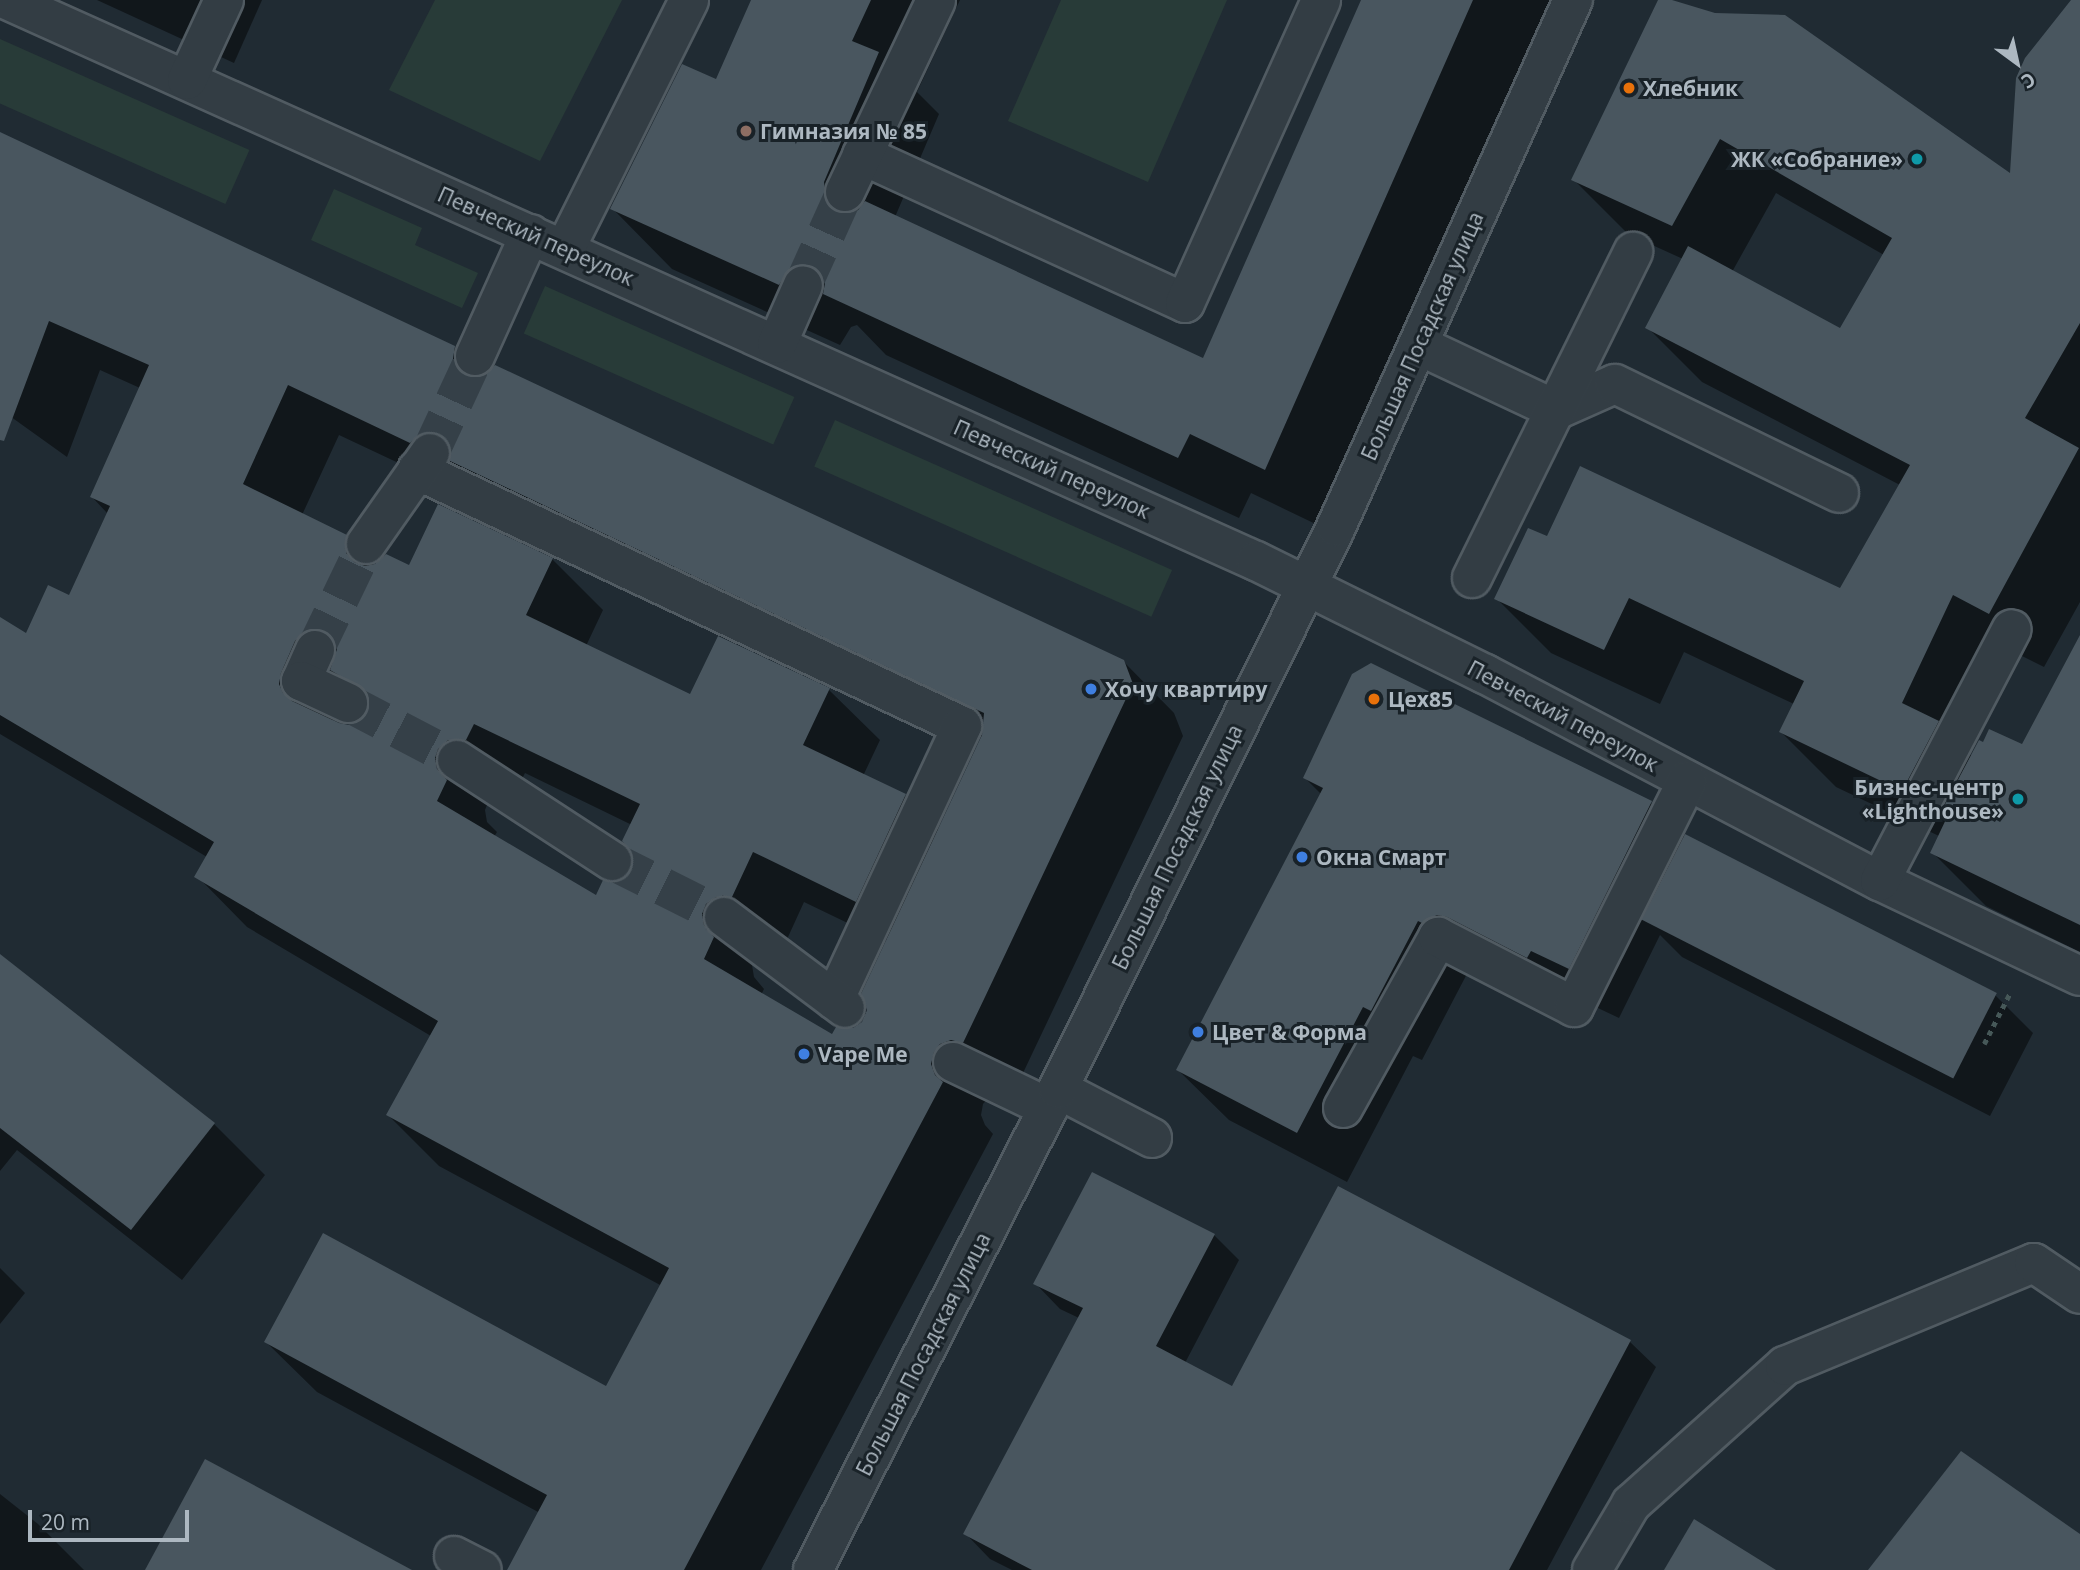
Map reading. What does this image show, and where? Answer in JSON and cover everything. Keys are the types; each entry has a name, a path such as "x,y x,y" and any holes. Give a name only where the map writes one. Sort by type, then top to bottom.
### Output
{"street":[{"name":"Певческий переулок","path":"7,0 776,344 1306,586 1485,674 1880,881 2080,976"},
{"path":"187,80 224,0"},
{"path":"565,249 689,0"},
{"path":"845,192 936,0"},
{"path":"862,155 1185,303 1321,0"},
{"name":"Большая Посадская улица","path":"813,1570 1054,1099 1336,527 1573,0"},
{"path":"475,356 530,234"},
{"path":"1472,578 1633,252"},
{"path":"776,344 803,285"},
{"path":"1418,345 1556,410 1615,384 1839,493"},
{"path":"366,544 424,462 962,726 839,1004 724,917"},
{"path":"1880,881 2012,629"},
{"path":"315,650 301,681 348,704"},
{"path":"457,760 612,861"},
{"path":"1343,1108 1438,937 1574,1007 1687,781"},
{"path":"953,1062 1152,1138"},
{"path":"1592,1570 1631,1504 1785,1366 2034,1263 2080,1294"}],"path":[{"path":"1984,1044 2007,998"}],"green space":[{"path":"435,0 622,0 540,161 389,90"},
{"path":"1061,0 1227,0 1148,182 1008,121"},
{"path":"0,39 249,150 225,204 0,104"},
{"path":"334,189 422,228 415,245 478,273 462,308 311,240"},
{"path":"545,286 794,397 773,445 524,334"},
{"path":"835,420 1172,570 1151,617 814,467"}],"building":[{"path":"751,0 871,0 852,41 879,52 824,182 827,204 835,211 847,214 858,210 865,201 1203,358 1361,0 1473,0 1265,470 1190,434 1178,458 823,294 825,283 821,273 811,265 800,263 791,267 779,285 610,209 682,64 716,79"},
{"path":"1658,0 1672,0 1715,13 1785,15 2010,173 2016,78 2025,58 2071,0 2080,0 2080,323 2025,418 2079,448 1989,614 1953,595 1902,703 1939,721 1902,791 1779,732 1804,681 1629,598 1604,650 1494,599 1528,528 1547,536 1580,466 1840,588 1910,465 1645,328 1688,246 1840,328 1892,238 1720,139 1672,226 1571,180"},
{"path":"0,132 455,346 453,359 465,376 478,378 488,373 495,365 1124,660 1133,684 963,1043 951,1040 940,1044 934,1052 931,1064 935,1075 943,1082 684,1570 507,1570 547,1495 264,1342 323,1233 606,1386 669,1268 386,1115 438,1021 194,877 214,842 0,715 0,617 26,633 48,585 69,595 110,506 90,497 149,365 49,321 4,441 0,440","holes":["288,385 410,443 421,433 431,431 442,435 450,444 450,461 984,713 982,735 861,994 867,1010 862,1022 853,1028 836,1027 832,1034 704,959 714,937 704,925 702,914 706,904 716,897 732,897 753,852 856,902 906,794 803,745 830,688 718,636 690,694 526,615 553,558 438,504 409,565 386,554 375,564 365,566 354,562 346,553 347,535 243,484","314,628 325,630 333,638 337,649 330,670 366,691 370,700 368,712 360,721 349,725 339,723 292,701 283,693 279,684 281,673 295,641 303,632","474,724 640,804 622,841 632,852 634,863 630,873 621,881 603,880 596,895 437,801 447,780 437,769 435,758 438,749 448,740 466,740"]},
{"name":"Бизнес-центр «Lighthouse»","path":"2080,635 2080,925 1930,853 1949,813 1942,810 1979,740 1983,742 1989,729 2022,744"},
{"path":"1371,663 1652,801 1569,969 1531,951 1527,958 1447,917 1437,915 1422,923 1418,921 1371,1011 1363,1007 1297,1133 1176,1070 1323,788 1303,778 1352,674"},
{"path":"1685,834 1997,993 1953,1078 1641,920"},
{"path":"0,954 215,1123 131,1230 0,1128"},
{"path":"1092,1172 1215,1234 1156,1346 1232,1386 1338,1186 1631,1340 1509,1570 1032,1570 963,1534 1083,1308 1033,1284"},
{"path":"1961,1451 2080,1534 2080,1570 1868,1570"},
{"path":"205,1459 412,1570 145,1570"},
{"path":"1694,1519 1776,1570 1664,1570"}],"tunnel":[{"path":"803,285 845,192"},
{"path":"430,453 475,356"},
{"path":"315,650 366,544"},
{"path":"348,703 457,760"},
{"path":"612,861 724,917"}],"place":[{"name":"Хлебник","path":"1629,88"},
{"name":"Гимназия № 85","path":"746,131"},
{"name":"ЖК «Собрание»","path":"1917,159"},
{"name":"Хочу квартиру","path":"1091,689"},
{"name":"Цех85","path":"1374,699"},
{"name":"Бизнес-центр «Lighthouse»","path":"2018,799"},
{"name":"Окна Смарт","path":"1302,857"},
{"name":"Цвет & Форма","path":"1198,1032"},
{"name":"Vape Me","path":"804,1054"}]}
